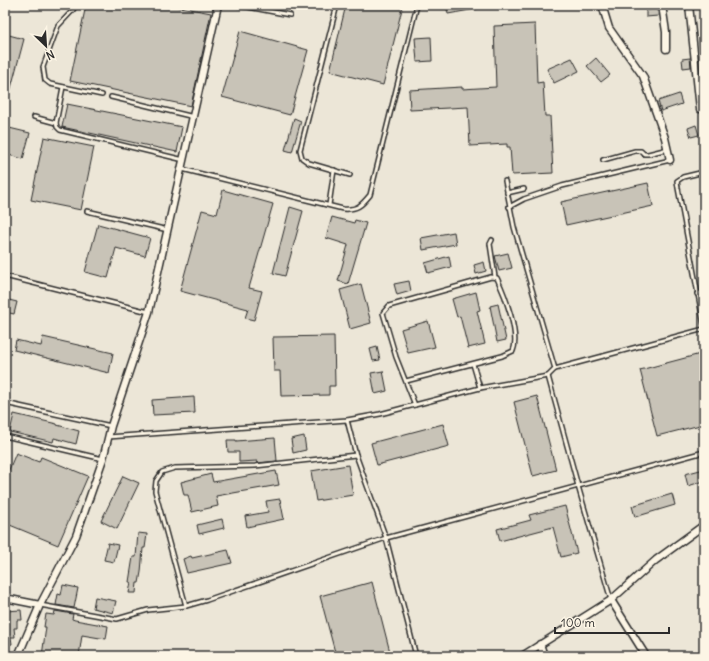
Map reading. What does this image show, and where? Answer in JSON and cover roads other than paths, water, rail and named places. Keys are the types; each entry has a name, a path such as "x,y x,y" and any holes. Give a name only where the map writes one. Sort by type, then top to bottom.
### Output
{"street":[{"path":"18,656 40,605 76,536 103,459 111,426 149,312 218,5"},
{"path":"602,5 609,28 643,76 665,138 670,160"},
{"path":"662,5 666,32 666,49"},
{"path":"690,5 700,109"},
{"path":"522,656 611,600 656,560 704,525"},
{"path":"5,598 40,605"},
{"path":"611,600 646,656"},
{"path":"540,644 544,656"}],"lane":[{"path":"76,5 58,26 43,67 45,80 50,84 102,95"},
{"path":"237,5 290,15"},
{"path":"264,10 265,5"},
{"path":"337,5 300,150 302,158 310,163 350,175"},
{"path":"182,168 352,210 362,205 370,195 417,5"},
{"path":"56,124 63,87"},
{"path":"112,97 194,117"},
{"path":"34,117 56,124 60,130 184,160"},
{"path":"603,160 635,151 641,151 644,154 648,154 668,149"},
{"path":"509,207 524,199 562,186 670,160"},
{"path":"329,205 334,170"},
{"path":"108,437 347,420 380,414 480,388 548,376 555,370 704,328 677,181 683,177 704,172"},
{"path":"505,181 514,227 555,370"},
{"path":"507,193 524,189"},
{"path":"87,211 168,230"},
{"path":"406,381 474,364 502,356 513,351 516,345 515,331 501,286 495,277 490,244 492,240"},
{"path":"5,276 149,312"},
{"path":"415,405 396,357 383,313 385,309 389,306 491,276 495,277"},
{"path":"697,294 704,292"},
{"path":"474,364 480,388"},
{"path":"548,376 611,600"},
{"path":"5,403 111,426"},
{"path":"347,420 356,455 386,538 416,656"},
{"path":"5,436 103,459"},
{"path":"40,605 117,619 148,610 186,606 386,538 704,452"},
{"path":"186,606 155,492 156,481 162,472 175,468 255,466 356,455"}]}
